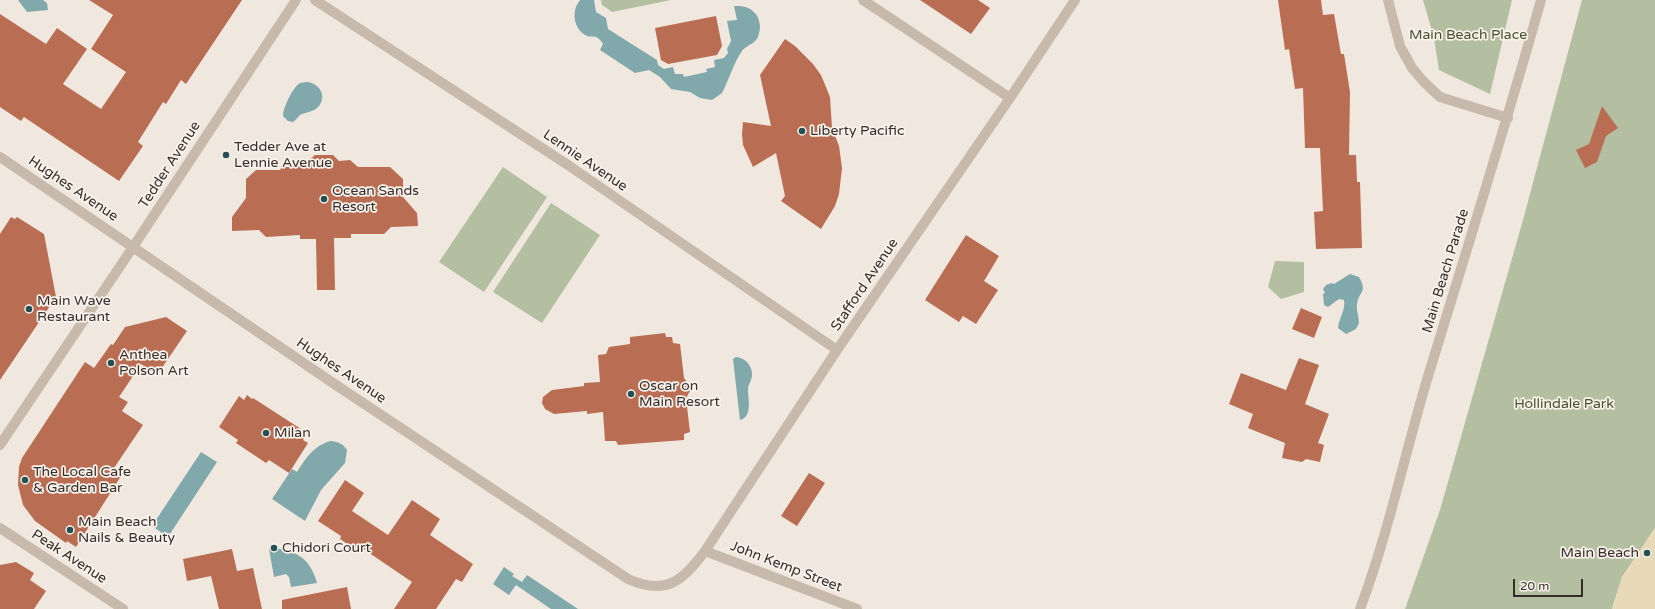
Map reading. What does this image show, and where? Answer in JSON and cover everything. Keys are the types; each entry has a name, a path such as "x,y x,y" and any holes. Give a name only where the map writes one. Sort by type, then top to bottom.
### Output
{"street":[{"name":"Tedder Avenue","path":"0,445 296,0"},
{"name":"Lennie Avenue","path":"315,0 568,165 837,350"},
{"path":"863,0 1010,98"},
{"name":"Stafford Avenue","path":"675,582 694,566 705,551 837,350 1010,98 1075,0"},
{"path":"1388,0 1400,46 1412,68 1424,82 1440,97 1508,118"},
{"name":"Main Beach Parade","path":"1360,609 1376,567 1429,374 1508,118 1542,0"},
{"name":"Hughes Avenue","path":"0,157 343,390 628,578 642,585 652,586 675,582"},
{"name":"Peak Avenue","path":"0,528 123,609"},
{"name":"John Kemp Street","path":"705,551 857,609"}],"green space":[{"path":"601,0 671,0 612,12 602,5"},
{"name":"Main Beach Place","path":"1423,0 1512,0 1490,94 1439,70 1434,38"},
{"name":"Hollindale Park","path":"1582,0 1655,0 1655,528 1622,577 1612,609 1405,609 1440,510 1523,220"},
{"path":"503,167 547,197 484,292 439,262"},
{"path":"551,203 600,235 542,323 493,292"},
{"path":"1275,261 1304,262 1304,292 1281,299 1268,287"}],"sand":[{"name":"Main Beach","path":"1655,528 1655,609 1612,609 1622,577"}],"water":[{"path":"18,0 43,0 47,3 48,10 27,12"},
{"path":"580,0 594,0 596,12 606,18 608,29 657,60 658,65 664,69 673,67 675,74 683,74 684,77 707,72 706,69 715,67 714,60 724,58 728,53 727,49 731,41 727,21 737,20 734,6 749,8 753,11 758,18 760,28 757,39 743,49 739,55 722,93 712,100 700,98 690,92 671,89 660,77 649,70 635,73 600,50 603,44 600,40 582,33 576,24 575,9"},
{"path":"307,82 315,85 321,91 321,103 316,109 300,115 293,122 288,121 283,116 289,98 297,85"},
{"path":"1350,274 1359,277 1362,282 1363,289 1357,304 1359,323 1356,329 1346,334 1338,328 1344,307 1344,300 1339,299 1328,307 1324,305 1323,294 1325,293 1323,289 1326,285 1332,283 1334,284"},
{"path":"736,357 744,359 751,368 752,372 748,388 749,407 747,415 740,420 733,359"},
{"path":"331,441 344,446 347,450 345,463 321,490 305,521 272,499 292,469 297,472 307,457 315,449"},
{"path":"201,452 217,462 168,537 152,526"},
{"path":"274,548 290,551 307,562 317,583 291,587 289,577 286,574 274,577 269,549"},
{"path":"504,567 514,574 512,576 522,582 527,575 578,609 551,609 516,585 509,595 493,584"}],"building":[{"path":"89,0 242,0 186,84 181,80 166,104 163,102 138,142 143,146 119,181 24,117 21,121 0,107 0,14 46,44 57,28 87,49 63,84 101,109 126,72 91,49 113,15"},
{"path":"920,0 978,0 990,8 971,34"},
{"path":"1278,0 1321,0 1323,15 1334,14 1341,54 1344,54 1350,92 1349,155 1356,155 1357,182 1360,182 1362,248 1316,249 1314,212 1323,211 1320,148 1305,148 1303,88 1295,89 1289,49 1285,50"},
{"path":"716,16 722,46 717,55 668,64 661,60 655,28"},
{"name":"Liberty Pacific","path":"785,39 795,46 813,64 821,75 830,97 832,128 839,146 842,168 839,194 835,206 821,229 781,201 785,196 776,153 753,167 743,145 743,122 771,126 760,75"},
{"path":"1602,106 1618,128 1606,136 1597,162 1585,168 1576,150 1589,144"},
{"path":"315,155 333,155 339,161 350,160 358,167 390,167 403,179 403,197 417,213 418,226 391,227 384,234 351,234 351,238 334,238 335,290 317,290 316,239 300,239 300,235 266,237 259,230 232,231 232,217 246,198 246,179 256,170 280,170 282,167 291,167 298,161 309,160"},
{"path":"11,217 15,219 17,217 44,234 56,297 0,380 0,234"},
{"path":"966,235 999,256 984,281 998,290 976,324 963,316 959,322 925,300"},
{"path":"1301,308 1322,317 1314,338 1292,329"},
{"path":"166,317 187,331 157,375 141,364 119,397 128,402 122,411 143,425 114,468 123,473 76,547 67,541 66,543 35,521 23,505 18,485 19,467 22,458 85,362 94,368 111,344 113,345 125,327"},
{"path":"665,333 666,337 672,337 673,343 680,344 684,378 690,386 690,391 686,398 690,432 684,434 684,440 618,445 616,441 605,441 603,412 587,414 587,411 554,414 545,409 542,403 543,397 552,390 584,386 584,383 600,382 598,355 606,354 609,347 630,344 630,337"},
{"path":"1299,358 1319,365 1305,404 1329,414 1318,443 1324,445 1320,462 1306,459 1302,462 1282,458 1285,443 1248,428 1253,414 1229,404 1241,373 1286,390"},
{"name":"Milan","path":"247,395 301,429 300,431 307,435 303,440 308,443 289,473 269,460 266,463 236,443 238,440 219,427 239,396 244,400"},
{"path":"809,473 825,483 797,526 781,516"},
{"path":"345,480 364,493 352,511 388,535 412,500 440,519 430,535 473,564 462,582 456,579 436,609 394,609 412,582 359,546 356,550 340,539 341,536 318,521"},
{"path":"232,549 237,571 253,568 262,609 219,609 211,576 187,581 183,559"},
{"path":"16,562 34,573 30,580 46,591 34,609 0,609 0,565"},
{"path":"347,587 351,609 282,609 282,600"}],"place":[{"name":"Liberty Pacific","path":"802,131"},
{"name":"Tedder Ave at Lennie Avenue","path":"226,155"},
{"name":"Ocean Sands Resort","path":"324,199"},
{"name":"Main Wave Restaurant","path":"29,309"},
{"name":"Anthea Polson Art","path":"111,363"},
{"name":"Oscar on Main Resort","path":"631,394"},
{"name":"Milan","path":"266,433"},
{"name":"The Local Cafe & Garden Bar","path":"25,480"},
{"name":"Main Beach Nails & Beauty","path":"70,530"},
{"name":"Chidori Court","path":"274,548"},
{"name":"Main Beach","path":"1647,553"}]}
